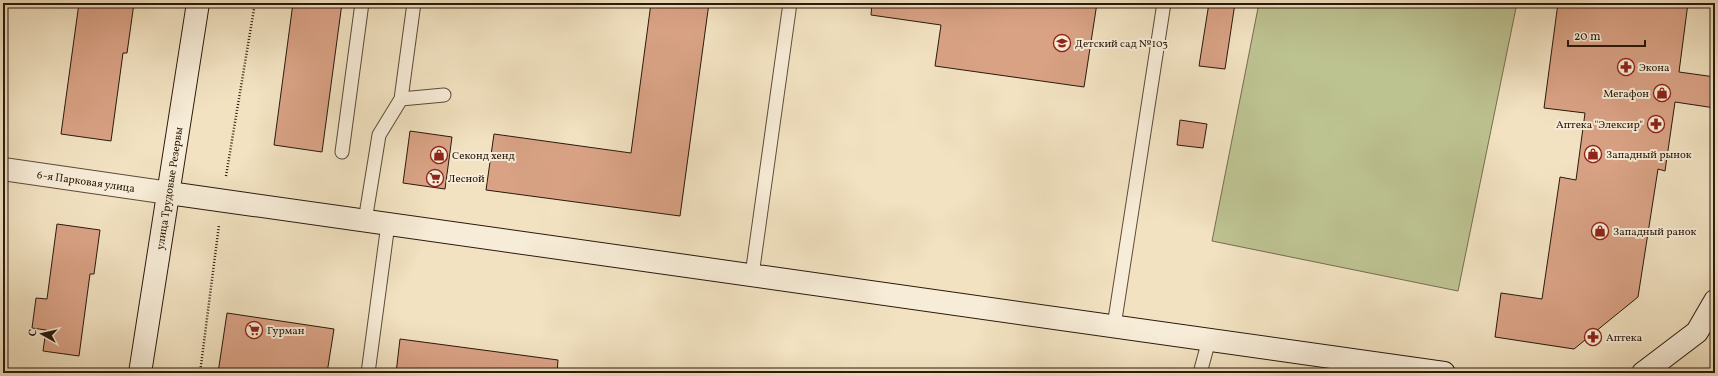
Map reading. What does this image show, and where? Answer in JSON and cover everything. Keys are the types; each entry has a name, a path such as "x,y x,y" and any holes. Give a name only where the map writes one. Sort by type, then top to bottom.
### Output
{"main road":[{"name":"улица Трудовые Резервы","path":"140,373 198,3"},
{"name":"6-я Парковая улица","path":"3,169 1444,373"},
{"path":"1643,373 1697,332 1715,301"}],"lane":[{"path":"342,152 362,3"},
{"path":"365,221 379,135 401,99 414,3"},
{"path":"752,275 790,3"},
{"path":"1114,326 1164,3"},
{"path":"401,99 444,95"},
{"path":"368,373 388,224"},
{"path":"1200,373 1209,340"}],"green space":[{"path":"1259,3 1517,3 1458,291 1212,241"}],"building":[{"path":"79,3 134,3 127,53 123,53 111,141 61,134"},
{"path":"293,3 342,3 322,152 274,145"},
{"path":"651,3 709,3 680,216 486,190 494,134 631,153"},
{"path":"872,3 1097,3 1084,87 935,66 941,25 871,15"},
{"path":"1209,3 1235,3 1225,69 1199,66"},
{"path":"1558,3 1688,3 1679,72 1715,77 1715,108 1675,102 1665,171 1658,169 1638,297 1574,349 1495,337 1501,293 1542,299 1560,177 1576,180 1585,113 1544,108"},
{"path":"1180,120 1207,124 1203,148 1177,145"},
{"path":"410,131 452,137 445,189 403,183"},
{"path":"57,224 100,230 94,274 90,274 79,356 43,351 46,330 32,328 36,298 47,299"},
{"path":"227,313 334,329 327,373 218,373"},
{"path":"400,339 558,360 557,373 396,373"}],"place":[{"name":"Детский сад №103","path":"1062,43"},
{"name":"Экона","path":"1626,67"},
{"name":"Мегафон","path":"1662,93"},
{"name":"Аптека \"Элексир\"","path":"1656,124"},
{"name":"Западный рынок","path":"1593,154"},
{"name":"Секонд хенд","path":"439,155"},
{"name":"Лесной","path":"435,178"},
{"name":"Западный ранок","path":"1600,231"},
{"name":"Гурман","path":"254,330"},
{"name":"Аптека","path":"1593,337"}]}
